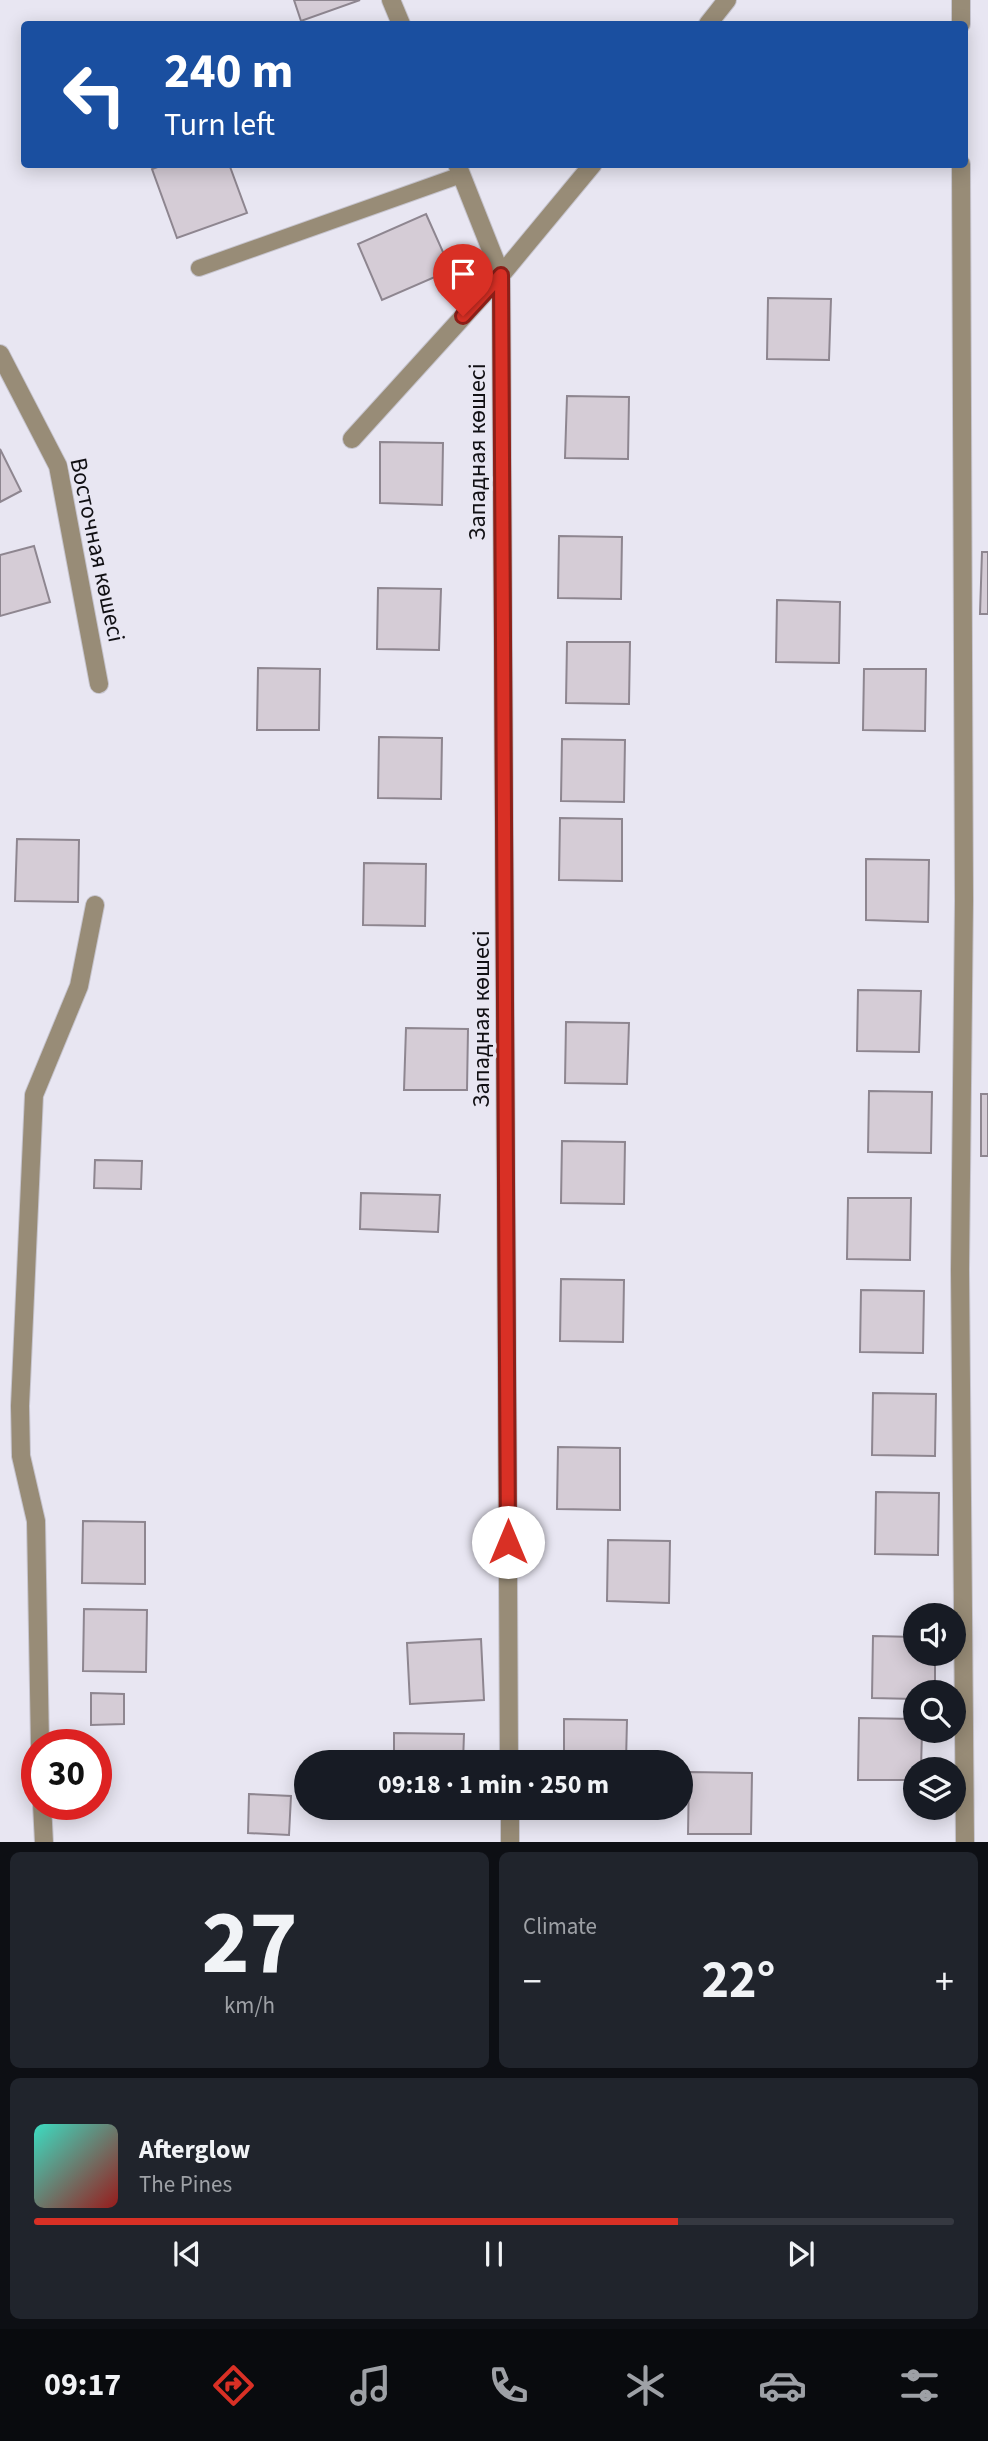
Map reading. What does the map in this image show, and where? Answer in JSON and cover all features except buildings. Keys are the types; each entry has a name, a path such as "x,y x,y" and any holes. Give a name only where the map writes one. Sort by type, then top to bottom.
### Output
{"street":[{"path":"391,0 400,21"},
{"path":"710,21 727,0"},
{"path":"961,0 961,21"},
{"path":"352,439 501,275 590,168"},
{"path":"961,168 964,915 960,1270 965,1842"},
{"path":"459,170 501,275"},
{"name":"Западная көшесі","path":"501,275 509,1750"},
{"name":"Восточная көшесі","path":"0,354 58,466 99,684"},
{"path":"40,1729 36,1521 21,1456 20,1406 34,1095 79,986 95,905"},
{"path":"43,1820 44,1842"},
{"path":"510,1820 510,1842"}],"lane":[{"path":"199,268 459,170"}],"route":[{"path":"463,316 501,275 508,1542"}]}
